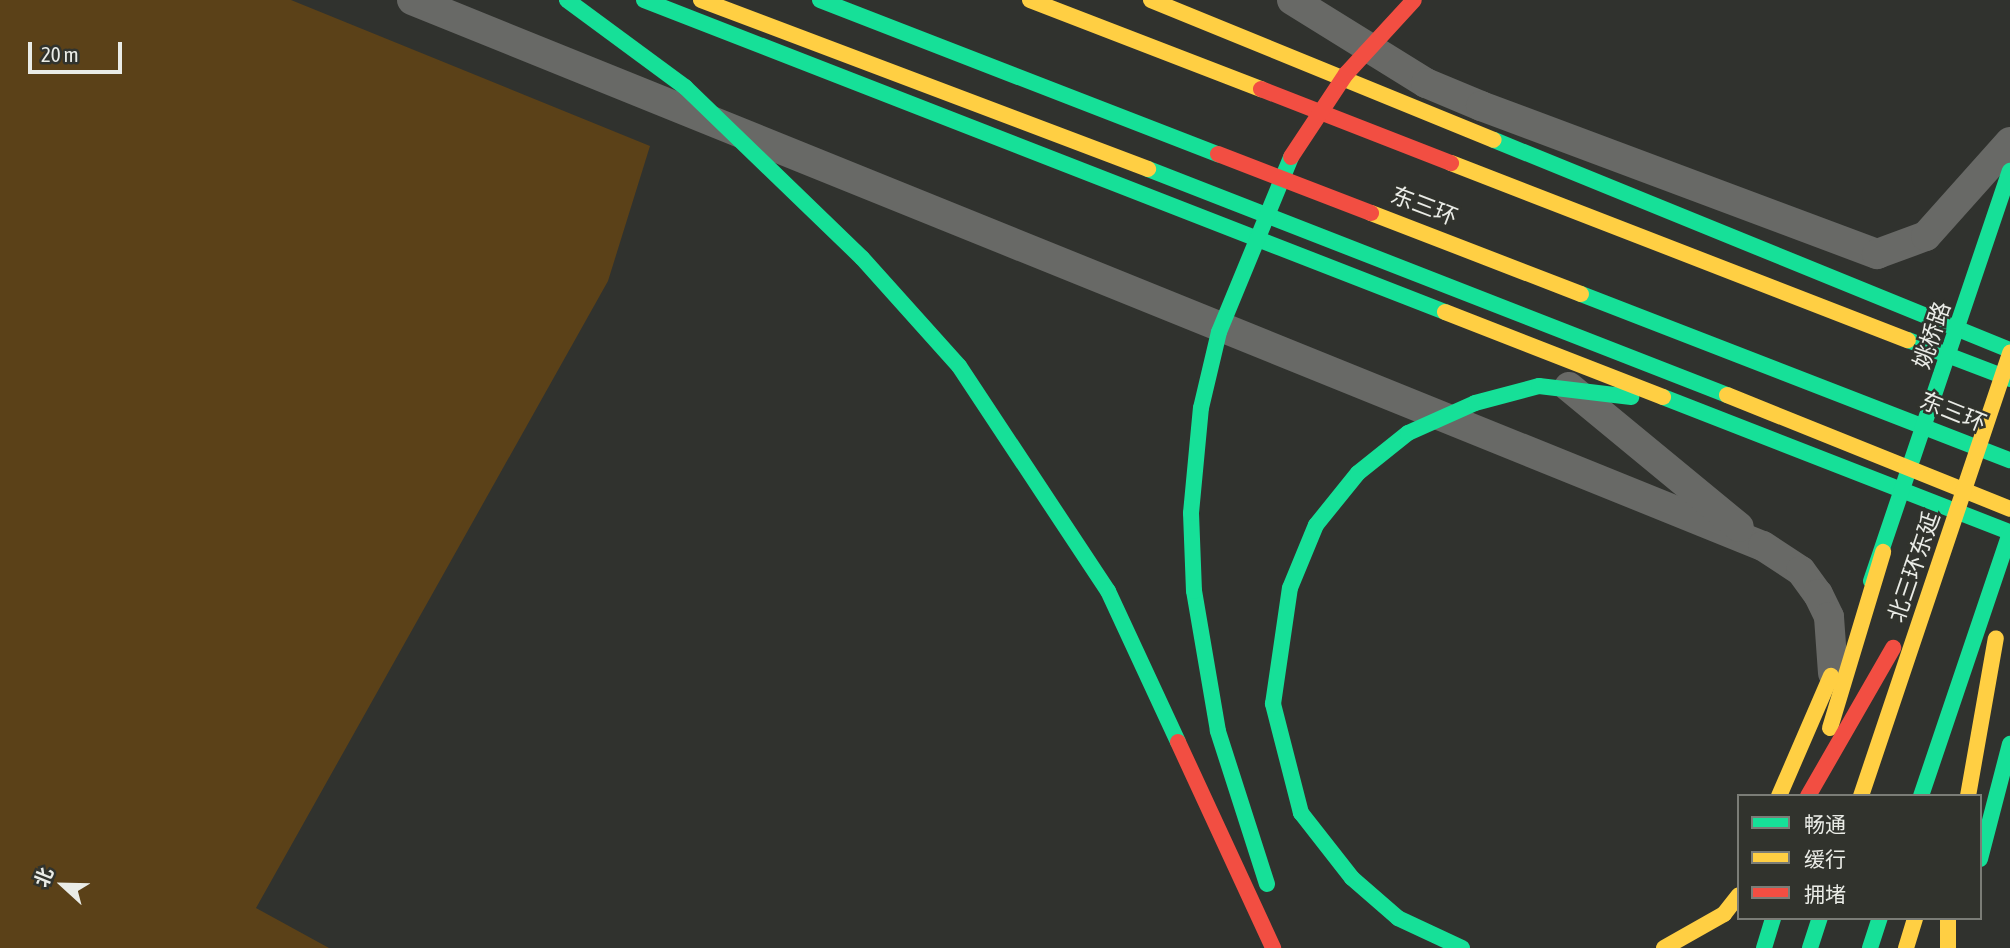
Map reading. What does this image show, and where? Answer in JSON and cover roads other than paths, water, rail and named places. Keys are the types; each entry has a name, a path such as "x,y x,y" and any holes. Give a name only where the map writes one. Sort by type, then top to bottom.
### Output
{"main road":[{"path":"567,0 685,87 853,249 959,366 1108,591 1273,948"},
{"path":"644,0 1740,423 2010,532 1922,794"},
{"path":"701,0 1436,278 2010,509"},
{"name":"东三环","path":"820,0 2010,460"},
{"path":"1030,0 2010,379"},
{"path":"1151,0 2010,351"},
{"path":"1290,948 1219,731 1194,591 1191,513 1202,408 1219,332 1280,174 1346,74 1414,0"},
{"name":"姚桥路","path":"1883,552 2010,172"},
{"name":"北三环东延","path":"1862,794 2010,351"},
{"path":"1462,948 1398,918 1352,878 1301,813 1273,704 1290,588 1316,525 1358,473 1408,433 1475,403 1539,386 1623,395 1740,423"},
{"path":"1780,794 1883,552"},
{"path":"1810,794 1883,552"},
{"path":"1968,794 2010,567"},
{"path":"1810,794 1937,570"},
{"path":"1955,794 2004,702"},
{"path":"1982,852 2005,777 2010,744"},
{"path":"1705,948 1737,883"},
{"path":"1664,948 1724,914 1737,898"},
{"path":"1764,948 1772,920"},
{"path":"1810,948 1819,920"},
{"path":"1870,948 1879,920"},
{"path":"1906,948 1914,920"},
{"path":"1948,920 1948,948"},
{"path":"1957,948 1964,920"}],"street":[{"path":"412,0 1763,547"},
{"path":"1292,0 1426,82 1481,106 1877,254 1926,236 2010,142"},
{"path":"1436,278 1763,547 1801,571 1818,594 1829,617 1833,673"}]}
